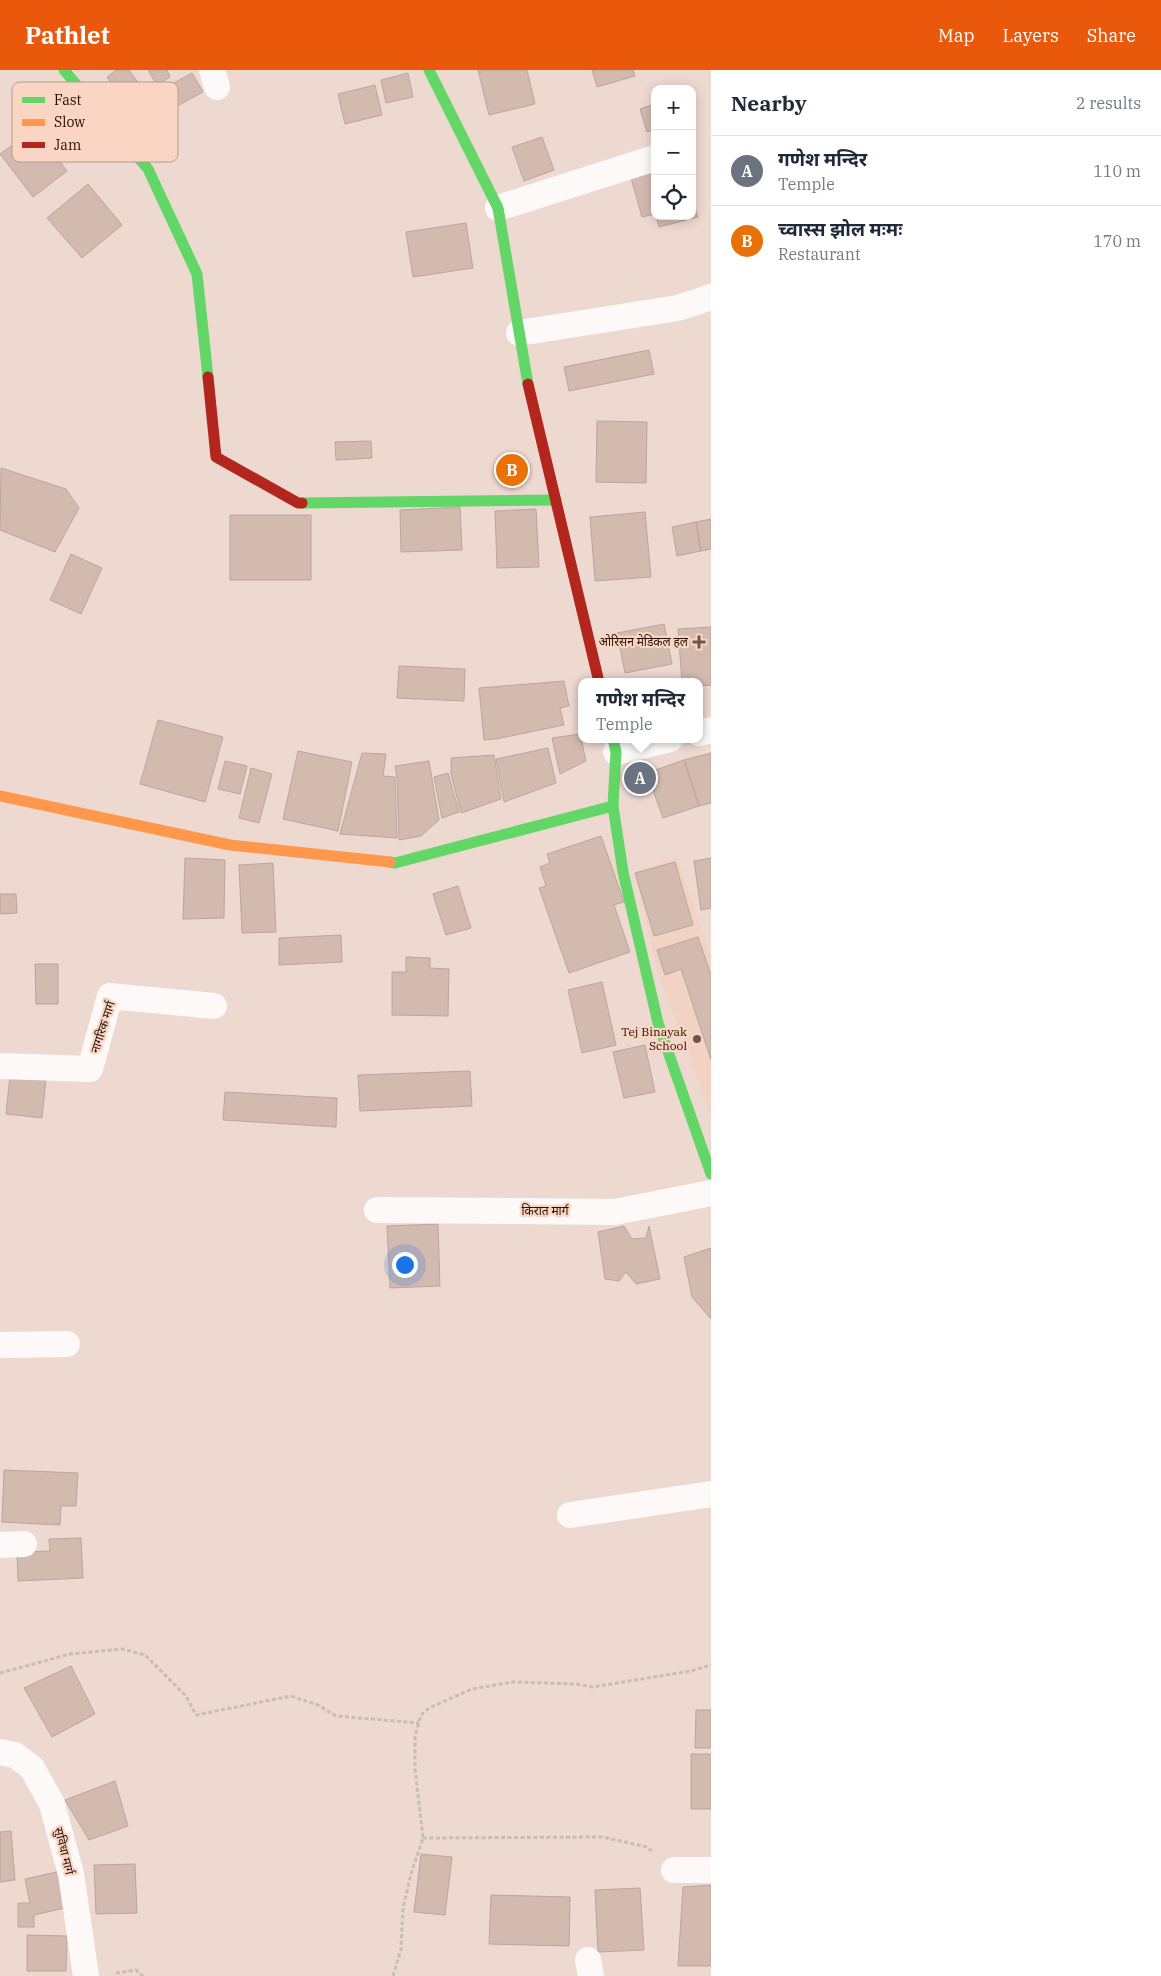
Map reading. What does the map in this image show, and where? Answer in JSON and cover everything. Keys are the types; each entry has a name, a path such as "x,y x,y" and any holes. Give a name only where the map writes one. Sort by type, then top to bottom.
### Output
{"street":[{"path":"64,70 74,82"},
{"path":"429,70 498,208 530,394 598,678"},
{"path":"498,208 651,159"},
{"path":"142,162 148,169 197,274 216,457 298,503 556,500"},
{"path":"519,333 678,308 711,297"},
{"path":"638,743 614,746 613,806 623,872 658,1023 711,1174"},
{"path":"0,796 230,845 395,863 613,806"},
{"name":"नागरिक मार्ग","path":"0,1066 90,1069 110,996 214,1006"},
{"name":"किरात मार्ग","path":"377,1210 615,1212 711,1193"},
{"path":"0,1345 67,1344"},
{"path":"570,1515 711,1494"},
{"name":"सुविधा मार्ग","path":"0,1752 15,1755 32,1768 52,1804 71,1874 86,1976"},
{"path":"674,1870 711,1870"}],"path":[{"path":"0,1673 70,1654 123,1649 145,1655 186,1696 196,1715 291,1696 318,1705 336,1716 419,1723"},
{"path":"393,1976 402,1949 403,1908 410,1874 423,1838 415,1769 415,1736 421,1715 429,1708 472,1689 512,1682 577,1684 592,1687 691,1671 711,1665"},
{"path":"423,1838 602,1837 647,1847 674,1870"},
{"path":"112,1974 136,1970 143,1976"}],"shaded area":[{"name":"Tej Binayak School","path":"677,857 711,957 711,1116 656,966 635,872"}],"building":[{"path":"116,70 129,70 138,82 111,82 107,77"},
{"path":"148,70 167,70 170,77 162,82 155,82"},
{"path":"478,70 527,70 535,104 489,115"},
{"path":"592,70 633,70 635,76 597,87"},
{"path":"192,73 203,92 178,106 178,82 176,82"},
{"path":"408,73 413,97 386,103 381,80"},
{"path":"375,85 382,115 345,124 338,94"},
{"path":"651,105 651,130 647,132 640,109"},
{"path":"542,137 554,170 524,181 512,147"},
{"path":"12,145 12,162 60,162 67,171 33,197 0,154"},
{"path":"651,165 651,215 642,217 629,171"},
{"path":"88,184 122,225 82,258 47,218"},
{"path":"657,220 686,220 659,227"},
{"path":"466,223 473,268 413,277 406,232"},
{"path":"649,350 654,374 569,391 564,367"},
{"path":"597,421 647,422 646,483 596,482"},
{"path":"371,441 372,458 336,460 335,442"},
{"path":"1,468 66,489 79,508 55,552 0,530"},
{"path":"460,507 462,550 401,552 400,510"},
{"path":"536,509 539,567 497,568 495,511"},
{"path":"645,512 651,577 595,581 590,517"},
{"path":"230,515 311,515 311,580 230,580"},
{"path":"711,519 711,549 701,551 696,522"},
{"path":"696,522 701,551 677,556 672,527"},
{"path":"71,554 102,568 81,614 50,600"},
{"path":"664,624 672,664 625,673 617,633"},
{"path":"711,627 711,685 703,686 703,678 682,678 678,629"},
{"path":"399,666 465,669 464,701 397,698"},
{"path":"564,681 569,706 560,708 564,725 484,740 479,688"},
{"path":"158,720 223,737 205,802 140,784"},
{"path":"578,734 578,743 582,743 586,761 560,774 552,738"},
{"path":"548,748 556,783 504,802 496,759"},
{"path":"298,751 352,762 338,831 283,819"},
{"path":"362,753 386,754 383,776 395,777 397,838 340,834"},
{"path":"711,753 711,803 699,806 684,760"},
{"path":"494,755 501,799 461,813 451,774 451,758"},
{"path":"684,760 699,806 663,818 647,773"},
{"path":"225,761 247,766 240,794 218,789"},
{"path":"429,761 439,820 421,836 399,840 395,766"},
{"path":"251,768 272,774 259,823 239,818"},
{"path":"448,773 459,812 442,818 434,777"},
{"path":"601,836 624,902 614,905 630,952 569,973 539,888 546,886 540,867 550,863 547,854"},
{"path":"185,858 225,860 224,918 183,919"},
{"path":"711,858 711,908 701,910 694,861"},
{"path":"675,862 693,925 654,936 635,873"},
{"path":"273,863 276,932 242,933 239,865"},
{"path":"458,886 471,928 446,935 433,894"},
{"path":"0,894 16,894 17,913 0,914"},
{"path":"341,935 342,962 279,965 279,938"},
{"path":"698,937 711,975 711,1060 681,969 665,975 657,950"},
{"path":"406,957 430,958 430,968 449,969 448,1016 392,1015 392,972 406,972"},
{"path":"35,964 58,964 58,1004 36,1004"},
{"path":"602,982 616,1045 582,1053 568,990"},
{"path":"645,1045 655,1092 624,1098 613,1052"},
{"path":"470,1071 472,1106 360,1111 358,1075"},
{"path":"10,1075 46,1079 42,1118 6,1114"},
{"path":"225,1092 337,1098 336,1127 223,1120"},
{"path":"438,1224 440,1286 390,1288 387,1226"},
{"path":"624,1226 632,1239 646,1238 649,1226 660,1279 636,1284 626,1272 619,1281 605,1279 598,1232"},
{"path":"711,1248 711,1319 692,1297 684,1257"},
{"path":"4,1470 78,1473 76,1506 61,1506 60,1525 2,1522"},
{"path":"81,1538 83,1578 18,1581 17,1552 50,1551 49,1539"},
{"path":"71,1666 95,1714 52,1737 24,1688"},
{"path":"696,1710 711,1710 711,1748 695,1748"},
{"path":"691,1754 711,1754 711,1809 691,1809"},
{"path":"115,1781 128,1826 89,1840 65,1800"},
{"path":"11,1831 15,1880 0,1882 0,1832"},
{"path":"421,1854 452,1857 445,1915 414,1912"},
{"path":"135,1864 137,1913 96,1914 94,1865"},
{"path":"61,1871 69,1907 34,1915 34,1927 18,1927 18,1903 30,1903 25,1879"},
{"path":"711,1885 711,1966 678,1966 683,1887"},
{"path":"640,1888 644,1950 598,1952 595,1890"},
{"path":"491,1895 570,1897 569,1946 489,1944"},
{"path":"27,1935 67,1936 66,1971 27,1971"}],"traffic: fast":[{"path":"64,70 74,82"},
{"path":"429,70 498,208 528,384"},
{"path":"142,162 148,169 197,274 208,377"},
{"path":"302,503 556,500"},
{"path":"614,743 616,752 613,806 623,872 658,1023 711,1174"},
{"path":"390,862 395,863 613,806"}],"traffic: slow":[{"path":"0,796 230,845 390,862"}],"traffic: jam":[{"path":"208,377 216,457 298,503 302,503"},
{"path":"528,384 598,678"}],"place":[{"name":"च्वास्स झोल मःमः","path":"512,470"},
{"name":"ओरिसन मेडिकल हल","path":"699,642"},
{"name":"गणेश मन्दिर","path":"640,778"},
{"name":"Tej Binayak School","path":"697,1039"}]}
